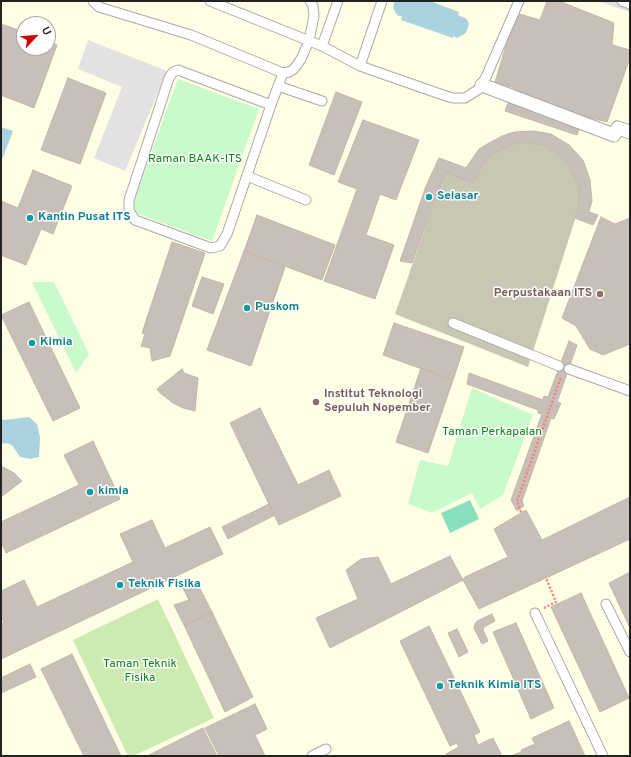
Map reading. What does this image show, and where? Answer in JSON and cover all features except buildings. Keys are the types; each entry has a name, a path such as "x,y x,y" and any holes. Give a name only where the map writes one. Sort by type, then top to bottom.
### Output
{"street":[{"path":"482,85 614,135 618,128 630,132"}],"lane":[{"path":"93,1 99,8 191,35 283,73 294,69 309,41 314,16 314,6 310,1"},
{"path":"210,1 322,46 360,66 453,98 465,98 479,89 482,85 519,1"},
{"path":"322,46 338,1"},
{"path":"360,66 382,1"},
{"path":"622,1 630,4"},
{"path":"271,105 178,70 173,72 169,78 129,200 129,211 135,220 211,248 220,246 227,234 283,73"},
{"path":"278,86 322,101"},
{"path":"247,176 306,200"},
{"path":"453,323 563,370 630,390"},
{"path":"606,604 630,652"},
{"path":"535,613 603,756"},
{"path":"312,756 326,749"}],"path":[{"path":"522,512 517,501 563,370"},
{"path":"535,613 556,602 546,578"}],"shaded area":[{"name":"Institut Teknologi Sepuluh Nopember","path":"1,1 630,1 630,756 1,756"},
{"path":"597,1 630,1 630,12"},
{"path":"88,40 167,71 125,171 94,158 122,87 78,69"},
{"path":"527,142 543,145 556,153 566,162 575,177 579,192 579,207 528,367 395,314 445,172 473,183 483,164 494,153 512,144"}],"green space":[{"name":"Raman BAAK-ITS","path":"178,79 259,109 212,241 130,211"},
{"path":"32,282 54,282 89,354 76,373"},
{"name":"Taman Perkapalan","path":"472,388 533,415 503,495 480,509 472,493 432,513 408,504 420,460 448,466"},
{"path":"470,500 479,519 450,533 441,513"},
{"name":"Taman Teknik Fisika","path":"158,599 214,718 133,756 128,756 73,640"}],"water":[{"path":"395,1 430,1 459,12 458,15 467,19 469,24 466,33 457,38 453,36 453,38 401,20 402,16 398,16 393,7"},
{"path":"1,127 13,131 1,162"},
{"path":"29,417 37,424 40,437 39,457 30,459 20,457 12,445 6,443 1,444 1,419 4,420"}],"place":[{"name":"Selasar","path":"429,197"},
{"name":"Kantin Pusat ITS","path":"30,218"},
{"name":"Perpustakaan ITS","path":"600,294"},
{"name":"Puskom","path":"247,308"},
{"name":"Kimia","path":"32,343"},
{"name":"Institut Teknologi Sepuluh Nopember","path":"316,402"},
{"name":"kimia","path":"90,492"},
{"name":"Teknik Fisika","path":"120,585"},
{"name":"Teknik Kimia ITS","path":"440,686"}]}
